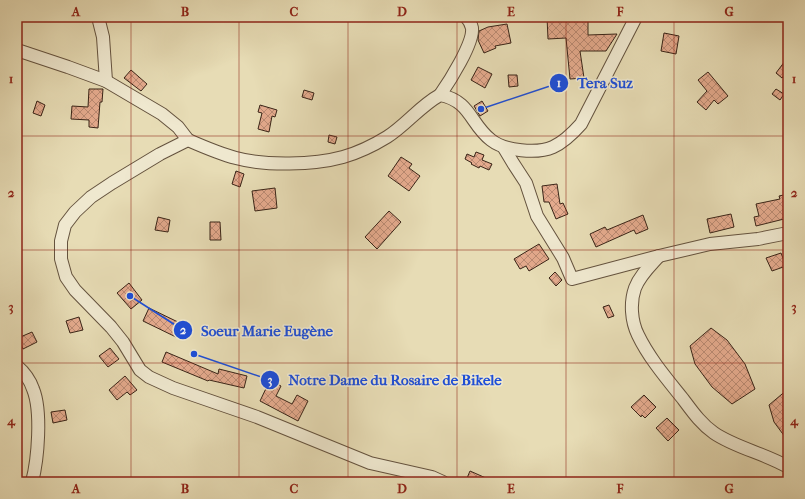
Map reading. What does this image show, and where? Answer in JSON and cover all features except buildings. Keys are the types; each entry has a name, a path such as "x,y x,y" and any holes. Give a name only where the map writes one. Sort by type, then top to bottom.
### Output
{"street":[{"path":"98,17 103,37 106,81"},
{"path":"17,50 106,81 162,114 178,127 188,140 225,155 249,161 281,163 327,160 344,157 388,137 431,100 440,95 460,63 471,35 472,29 466,17"},
{"path":"440,95 454,99 462,105 471,115 482,132 492,141 504,148 522,151 542,150 553,147 568,137 581,124 636,17"},
{"path":"188,140 160,154 90,197 75,212 65,225 62,241 61,259 66,278 75,290 111,327 123,342 140,370 149,377 173,388 257,417 370,463 432,477 443,482"},
{"path":"504,148 526,183 537,216 563,258 572,279 710,244 758,239 788,233"},
{"path":"659,256 643,274 635,287 632,312 638,334 660,371 700,421 713,432 727,440 773,458 788,467"},
{"path":"17,366 24,373 30,383 37,402 38,446 32,482"}],"place":[{"name":"Tera Suz","path":"481,109"},
{"name":"Soeur Marie Eugène","path":"130,296"},
{"name":"Notre Dame du Rosaire de Bikele","path":"194,354"}]}
